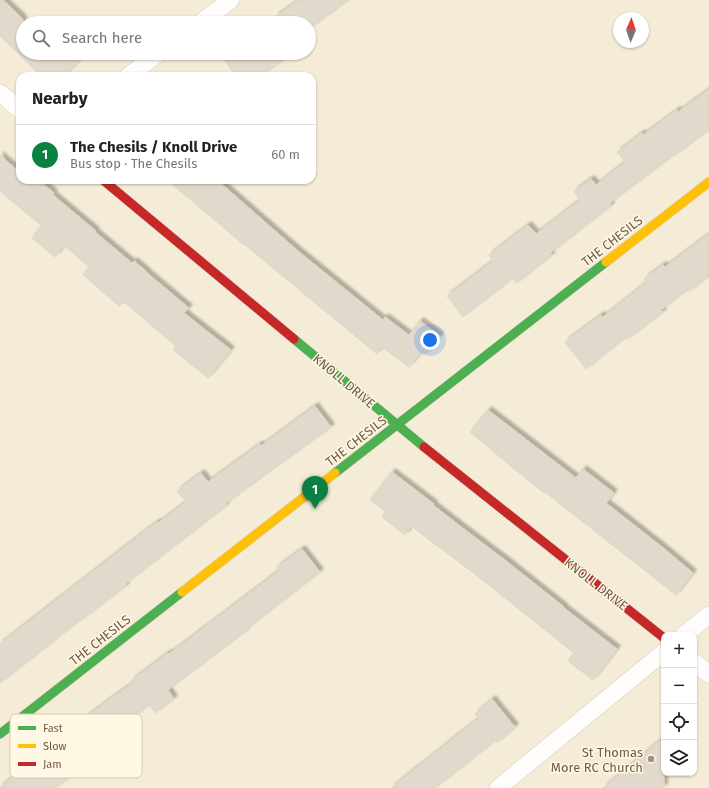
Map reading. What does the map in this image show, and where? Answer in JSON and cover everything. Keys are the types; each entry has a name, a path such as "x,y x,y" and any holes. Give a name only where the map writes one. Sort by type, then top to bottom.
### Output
{"street":[{"path":"209,16 231,0"},
{"path":"133,72 150,60"},
{"path":"0,93 16,107"},
{"name":"THE CHESILS","path":"26,714 709,182"},
{"name":"KNOLL DRIVE","path":"108,184 397,426 661,636"},
{"path":"688,632 709,615"},
{"path":"498,788 661,654"},
{"path":"697,664 709,674"},
{"name":"THE CHESILS","path":"0,734 10,726"}],"shaded area":[{"path":"0,0 709,0 709,788 0,788"}],"building":[{"path":"0,0 3,0 20,16 16,16 16,52 0,36"},
{"path":"299,0 349,0 316,24 316,16 276,16"},
{"path":"25,60 80,60 68,72 37,72"},
{"path":"224,60 283,60 267,72 233,72"},
{"path":"709,89 709,130 610,203 611,206 550,253 552,255 517,283 513,278 463,317 447,296 493,261 489,255 528,225 536,234 580,200 574,191 591,179 596,185 625,162 617,152 642,133 643,135"},
{"path":"0,155 16,169 16,184 43,184 54,193 53,195 96,231 95,232 132,263 134,261 189,308 184,313 231,350 208,378 173,350 176,346 123,301 119,306 83,275 89,267 64,245 55,257 32,238 42,226 0,191"},
{"path":"172,184 222,184 298,251 383,320 385,317 409,335 420,321 440,336 426,354 422,351 409,367 382,347 377,354"},
{"path":"709,234 709,276 690,291 688,289 661,310 663,312 628,339 626,337 586,369 565,342 601,315 603,317 647,282 644,279 663,265 665,267"},
{"path":"315,406 331,427 225,504 226,506 125,584 126,586 0,683 0,644 157,522 158,523 186,502 177,491 201,473 208,482 260,444 261,446"},
{"path":"488,410 576,478 583,469 614,493 606,503 693,573 676,595 545,492 544,493 470,432"},
{"path":"392,472 617,649 593,680 568,661 574,653 471,571 411,526 405,535 382,517 386,512 370,500"},
{"path":"302,549 320,572 245,630 246,631 168,690 174,699 155,713 149,705 137,714 90,714 133,683 131,681 279,571 276,568"},
{"path":"492,699 515,727 498,742 496,740 435,788 391,788 479,718 475,714"},
{"name":"St Thomas More RC Church","path":"661,740 661,776 664,776 664,788 603,788"},
{"path":"12,778 69,778 55,788 0,787"}],"traffic: fast":[{"path":"335,473 606,262"},
{"path":"294,339 424,447"},
{"path":"26,714 182,592"},
{"path":"0,734 10,726"}],"traffic: slow":[{"path":"606,262 709,182"},
{"path":"182,592 335,473"}],"traffic: jam":[{"path":"108,184 294,339"},
{"path":"424,447 661,636"}],"place":[{"name":"The Chesils / Knoll Drive","path":"315,509"},
{"name":"St Thomas More RC Church","path":"651,759"}]}
